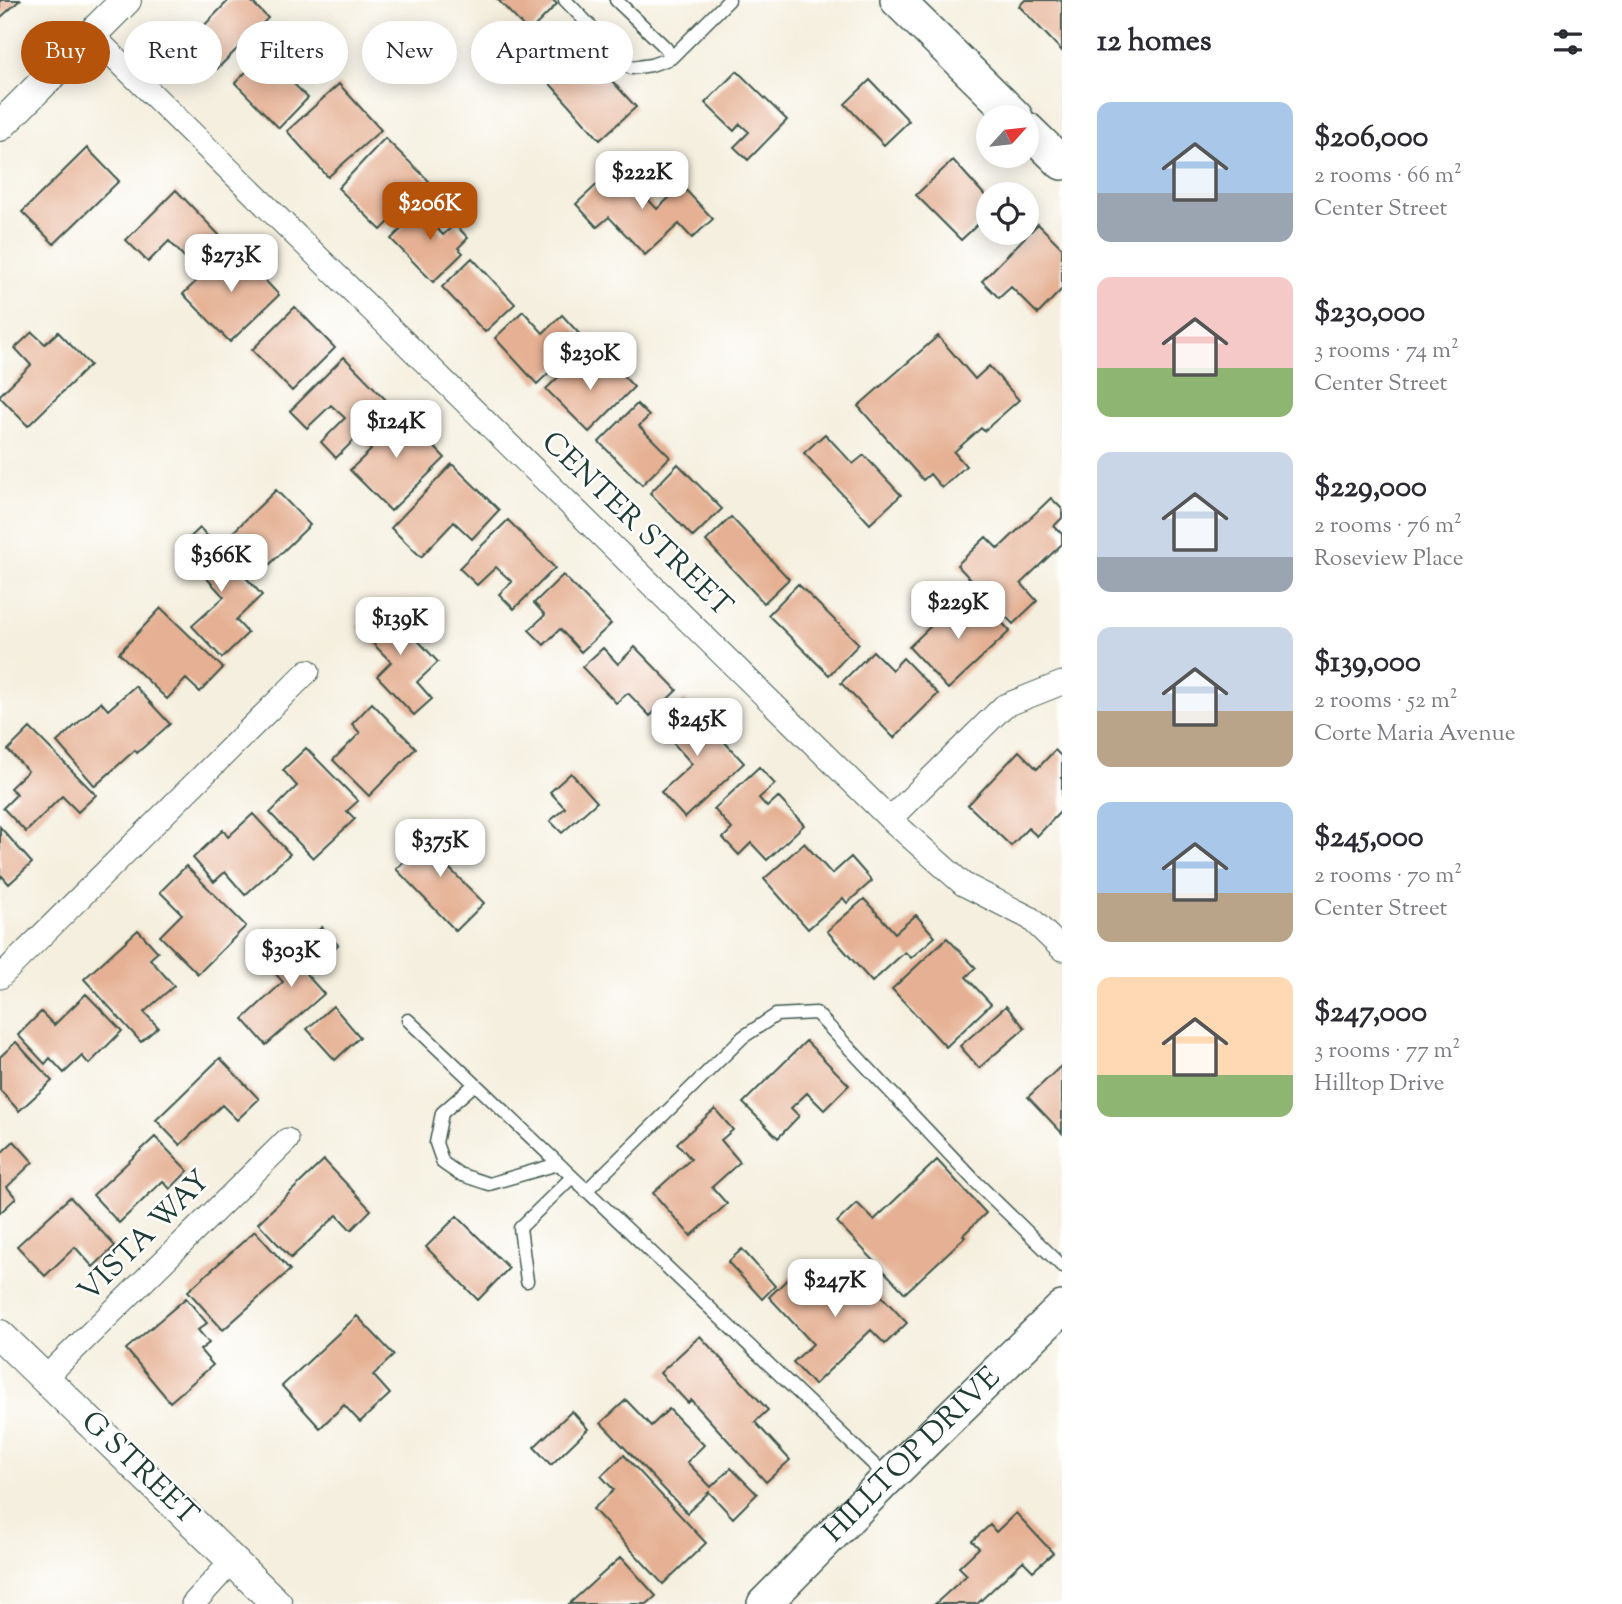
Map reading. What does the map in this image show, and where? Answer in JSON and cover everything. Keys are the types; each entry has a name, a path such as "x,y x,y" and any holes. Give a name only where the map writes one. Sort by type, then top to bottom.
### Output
{"main road":[{"path":"897,0 1004,105"},
{"path":"1040,142 1062,163"},
{"name":"HILLTOP DRIVE","path":"764,1604 1062,1308"}],"street":[{"path":"106,21 126,0"},
{"name":"CENTER STREET","path":"110,53 890,819 963,884 1030,918 1062,949"},
{"path":"0,126 42,84"},
{"path":"0,977 308,671"},
{"path":"890,819 1004,706 1062,683"},
{"name":"VISTA WAY","path":"46,1377 287,1140"},
{"name":"G STREET","path":"0,1335 277,1604"},
{"path":"193,1604 233,1560"}],"lane":[{"path":"565,0 631,68 671,58 729,0"},
{"path":"616,0 666,48 671,58"},
{"path":"586,1191 743,1037 776,1016 816,1013 976,1182 1062,1266"},
{"path":"408,1020 888,1478"},
{"path":"475,1084 442,1113 436,1143 443,1163 459,1174 489,1184 558,1164"},
{"path":"527,1281 520,1228 572,1177"}],"building":[{"path":"0,0 20,0 0,18"},
{"path":"229,0 250,0 268,18 265,21 236,21 236,50 222,64 222,21 209,21"},
{"path":"498,0 553,0 557,4 540,21 518,21"},
{"path":"1025,0 1062,0 1062,51 1019,6"},
{"path":"737,71 787,120 748,160 734,147 749,132 740,124 734,131 705,103"},
{"path":"870,80 909,121 884,145 845,104"},
{"path":"235,83 294,84 308,98 279,128"},
{"path":"339,84 381,130 328,177 287,131"},
{"path":"550,84 615,84 636,107 600,140"},
{"path":"385,138 429,181 381,230 338,188"},
{"path":"87,148 119,181 54,244 22,212"},
{"path":"953,160 976,186 976,226 961,240 916,195"},
{"path":"617,166 657,209 682,186 713,219 692,238 679,224 645,255 609,217 597,227 576,204"},
{"path":"176,190 223,239 194,267 169,241 148,262 126,240"},
{"path":"433,198 446,211 433,224 443,235 455,224 468,238 458,248 463,253 433,282 391,239"},
{"path":"1039,225 1062,248 1062,289 1038,314 1011,287 999,298 982,281 1017,245 1039,245"},
{"path":"233,246 279,295 230,342 183,294"},
{"path":"472,258 515,304 485,332 442,287"},
{"path":"295,307 335,348 292,391 252,350"},
{"path":"523,311 543,333 562,315 584,339 537,384 495,338"},
{"path":"32,332 45,344 58,332 90,365 28,426 0,395 31,365 15,348"},
{"path":"938,336 975,379 989,366 1019,400 984,431 981,428 954,452 966,466 942,488 930,474 923,480 858,406"},
{"path":"344,357 390,404 336,458 321,442 345,418 331,405 307,428 290,411"},
{"path":"605,357 634,387 589,432 546,389 574,362 587,375"},
{"path":"637,404 649,416 639,426 670,457 642,485 599,442"},
{"path":"398,409 445,458 391,511 350,470 371,450 363,443"},
{"path":"825,434 853,464 864,455 901,495 870,524 804,453"},
{"path":"452,464 499,510 472,539 454,522 421,557 391,528"},
{"path":"678,464 722,509 693,537 650,493"},
{"path":"276,490 310,525 257,577 223,542"},
{"path":"1051,498 1062,509 1062,518 1054,526 1062,534 1062,544 1021,583 1037,601 1013,624 957,565 986,537 998,549"},
{"path":"731,517 789,579 764,603 706,541"},
{"path":"508,520 555,568 514,609 499,594 512,582 496,567 477,585 459,568"},
{"path":"200,528 262,595 236,620 248,633 222,658 192,626 224,597 179,548"},
{"path":"563,575 611,624 581,652 560,629 544,645 529,630 545,615 534,603"},
{"path":"798,584 859,644 829,675 768,615"},
{"path":"959,599 973,614 984,604 1010,631 948,689 909,647"},
{"path":"383,603 438,662 417,682 432,699 414,715 377,676 391,662 357,627"},
{"path":"161,608 223,668 200,692 186,679 167,699 119,653"},
{"path":"635,647 677,690 650,716 628,693 616,703 582,667 603,648 618,664"},
{"path":"873,651 892,670 903,658 938,694 894,738 841,683"},
{"path":"135,686 170,724 137,753 135,750 95,786 57,742 101,702 108,710"},
{"path":"685,699 744,763 685,818 661,792 692,764 657,725"},
{"path":"372,703 416,748 369,796 333,760 360,733 352,724"},
{"path":"30,728 96,795 78,812 62,796 26,832 3,808 17,794 10,788 28,771 8,750"},
{"path":"306,748 358,801 347,811 355,819 313,858 270,813 297,786 283,770"},
{"path":"1055,750 1062,757 1062,810 1037,836 1028,828 1011,846 968,805 1019,751 1037,769"},
{"path":"759,767 775,784 759,798 767,807 778,797 804,825 767,860 751,843 739,855 723,838 732,829 714,809"},
{"path":"571,773 597,802 562,833 550,821 565,808 550,792"},
{"path":"253,814 290,854 245,895 225,872 214,882 193,858 223,830 228,837"},
{"path":"0,827 32,863 9,884 2,876 0,879"},
{"path":"439,827 462,851 447,866 484,903 456,931 396,869"},
{"path":"804,843 832,874 851,857 872,881 847,903 843,898 808,929 764,879"},
{"path":"186,866 246,926 198,974 160,936 182,914 160,892"},
{"path":"864,899 895,933 916,915 935,937 911,958 905,952 872,982 827,931"},
{"path":"322,927 338,945 306,974 324,994 266,1045 243,1019 283,982 273,971"},
{"path":"138,930 158,952 150,959 174,986 144,1012 158,1027 141,1042 84,979"},
{"path":"947,938 976,968 966,977 991,1004 946,1047 892,989"},
{"path":"86,994 122,1031 89,1064 82,1056 64,1073 50,1058 45,1064 18,1035 41,1012 54,1025"},
{"path":"333,1006 360,1037 335,1060 307,1029"},
{"path":"1006,1006 1025,1028 979,1068 960,1046"},
{"path":"806,1041 849,1085 824,1110 807,1093 791,1108 799,1116 778,1138 743,1103"},
{"path":"16,1042 52,1081 19,1111 0,1090 0,1057"},
{"path":"220,1058 259,1099 237,1120 222,1105 180,1145 156,1120"},
{"path":"1062,1065 1062,1133 1028,1097"},
{"path":"715,1109 733,1130 721,1140 740,1162 712,1187 727,1204 691,1236 653,1193 691,1159 677,1143"},
{"path":"155,1137 188,1171 170,1189 163,1181 119,1223 93,1195"},
{"path":"14,1141 33,1162 7,1187 16,1198 0,1213 0,1154"},
{"path":"324,1160 371,1210 351,1230 337,1215 291,1258 258,1223"},
{"path":"937,1160 986,1213 963,1235 965,1237 905,1293 837,1222 857,1203 874,1220"},
{"path":"70,1197 115,1246 93,1267 75,1247 45,1276 17,1246"},
{"path":"457,1216 509,1268 478,1300 426,1247"},
{"path":"255,1231 290,1270 223,1330 188,1291"},
{"path":"742,1249 775,1286 762,1299 728,1262"},
{"path":"855,1268 907,1323 885,1344 871,1330 814,1385 793,1362 813,1344 769,1297 797,1270 823,1298"},
{"path":"186,1298 207,1323 198,1330 209,1343 200,1350 213,1365 170,1402 126,1349"},
{"path":"357,1316 394,1355 373,1375 390,1394 360,1422 344,1405 320,1428 282,1386"},
{"path":"700,1336 768,1410 755,1422 790,1460 766,1482 691,1400 688,1403 660,1373"},
{"path":"626,1400 651,1426 669,1409 704,1445 687,1462 711,1487 731,1468 757,1494 733,1518 709,1492 687,1513 601,1423"},
{"path":"572,1411 588,1429 551,1465 534,1447"},
{"path":"624,1455 706,1543 663,1584 593,1509 614,1490 601,1476"},
{"path":"1016,1513 1053,1553 1033,1571 1023,1561 977,1604 935,1604 967,1575 959,1567 979,1548 972,1541 990,1525 996,1532"},
{"path":"621,1557 656,1596 647,1604 569,1604"}]}
